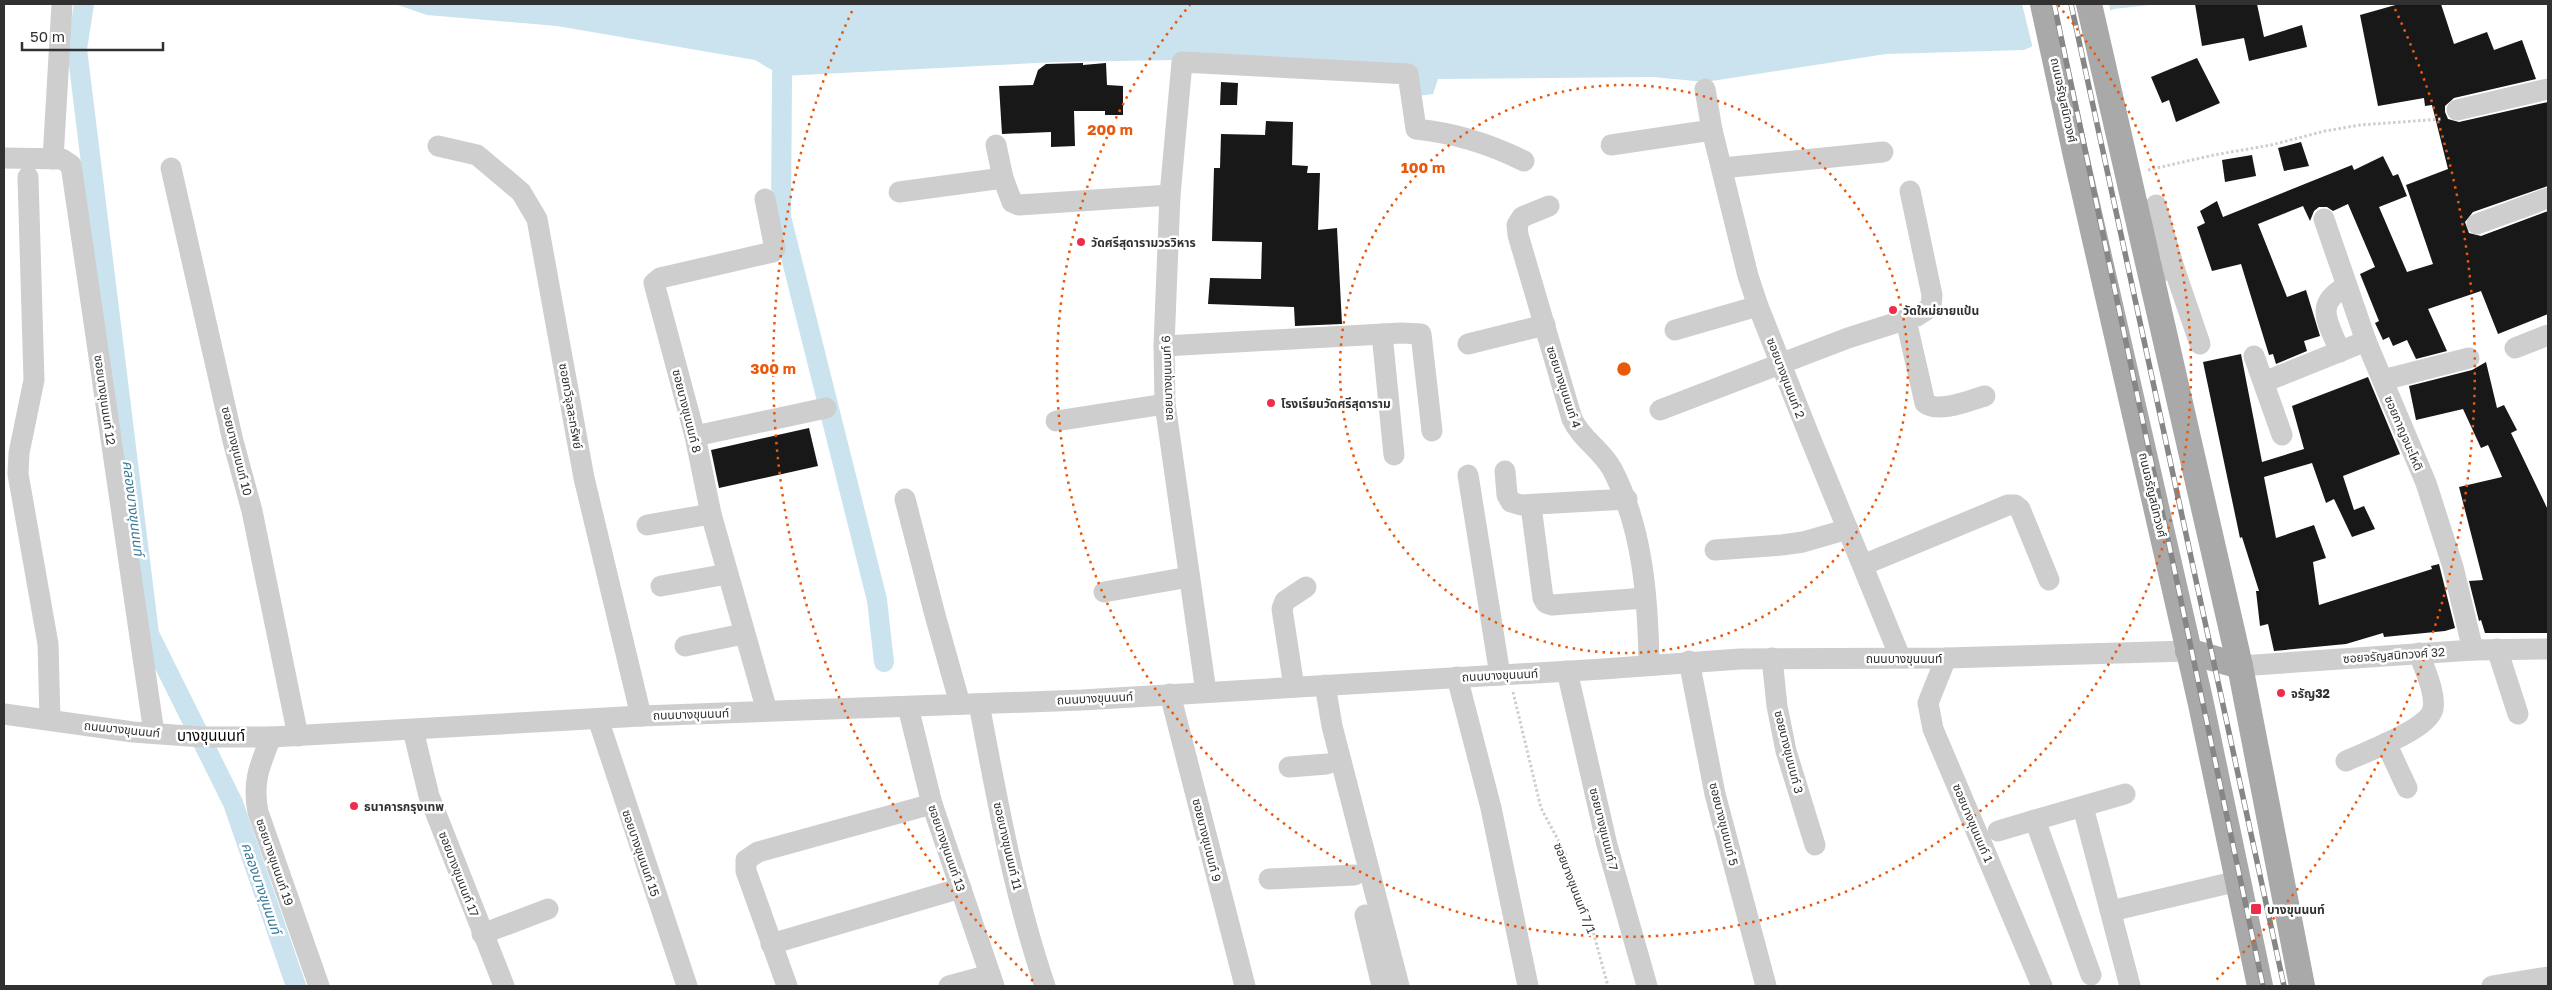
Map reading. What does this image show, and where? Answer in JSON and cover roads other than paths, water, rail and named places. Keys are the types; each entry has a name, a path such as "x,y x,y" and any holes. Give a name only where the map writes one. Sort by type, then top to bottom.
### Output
{"main road":[{"name":"ถนนจรัญสนิทวงศ์","path":"2044,4 2076,156 2188,651 2260,986"},
{"path":"2089,4 2149,274 2240,666 2302,986"},
{"path":"2188,651 2240,666"}],"street":[{"path":"53,159 62,4"},
{"name":"ซอยบางขุนนนท์ 6","path":"1206,692 1166,404 1164,346 1170,195 1182,62 1408,74 1416,129 1450,133 1490,144 1524,161"},
{"name":"ซอยบางขุนนนท์ 2","path":"1705,89 1712,130 1748,276 1758,306 1900,657"},
{"path":"2452,114 2548,89"},
{"path":"1611,145 1712,130"},
{"path":"996,145 1003,178 1012,202 1019,205 1170,195"},
{"name":"ซอยทวีจุลละทรัพย์","path":"438,146 478,155 521,192 537,219 584,478 641,716"},
{"path":"1722,168 1883,152"},
{"name":"ซอยบางขุนนนท์ 12","path":"4,158 62,159 71,165 154,734"},
{"name":"ซอยบางขุนนนท์ 10","path":"172,168 233,442 252,511 298,736"},
{"path":"28,177 34,380 19,453 18,474 48,644 50,720"},
{"path":"899,192 1003,178"},
{"path":"1660,410 1780,363 1927,311 1933,302 1910,191"},
{"path":"2477,224 2548,198"},
{"name":"ซอยบางขุนนนท์ 8","path":"765,199 775,249 773,252 660,278 654,282 695,436 710,514 766,711"},
{"path":"2156,205 2174,268 2200,344"},
{"name":"ซอยบางขุนนนท์ 4","path":"1550,206 1522,217 1517,225 1572,419 1579,433 1599,452 1611,467 1627,499 1646,598 1649,664"},
{"name":"ซอยกาญจนะโหติ","path":"2324,219 2366,341 2426,483 2453,567 2473,650"},
{"path":"2149,274 2174,268"},
{"path":"2340,352 2328,323 2326,308 2328,300 2334,293 2347,286"},
{"path":"1675,330 1758,306"},
{"path":"1906,320 1925,403 1930,407 1939,407 1985,396"},
{"path":"1468,344 1545,325"},
{"path":"1164,346 1382,334 1421,334 1432,430"},
{"path":"1382,334 1394,455"},
{"path":"2515,348 2548,336"},
{"path":"2264,382 2366,341"},
{"path":"2254,356 2282,435"},
{"path":"2382,380 2469,358"},
{"path":"1056,421 1166,404"},
{"path":"695,436 826,408"},
{"path":"1505,471 1507,495 1511,502 1531,506 1627,499"},
{"path":"1468,475 1505,675"},
{"name":"ซอยบางขุนนนท์ 11","path":"906,499 970,704 1001,816 1033,951 1045,986"},
{"path":"1863,566 2008,505 2015,505 2020,509 2049,580"},
{"path":"1531,506 1543,598 1546,603 1552,605 1646,598"},
{"path":"647,525 710,514"},
{"path":"1715,550 1803,542 1848,529"},
{"path":"661,586 727,574"},
{"path":"1104,592 1189,577"},
{"path":"1306,587 1285,601 1282,609 1309,686 1382,986"},
{"path":"684,646 743,634"},
{"path":"2497,649 2518,714"},
{"name":"ซอยจรัญสนิทวงศ์ 32","path":"2240,666 2473,650 2548,649"},
{"name":"ถนนบางขุนนนท์","path":"4,714 154,734 271,737 598,718 908,707 1170,694 1505,675 1689,661 1772,658 1946,658 2188,651"},
{"path":"2346,761 2386,743 2428,719 2433,710 2433,698 2419,653"},
{"name":"ซอยบางขุนนนท์ 3","path":"1772,658 1777,706 1786,750 1815,845"},
{"name":"ซอยบางขุนนนท์ 1","path":"1946,658 1928,703 1933,729 2042,986"},
{"name":"ซอยบางขุนนนท์ 5","path":"1689,661 1715,794 1766,986"},
{"name":"ซอยบางขุนนนท์ 7","path":"1567,670 1606,845 1647,986"},
{"path":"1457,677 1491,808 1528,986"},
{"path":"1309,686 1332,726 1399,986"},
{"name":"ซอยบางขุนนนท์ 9","path":"1170,694 1244,986"},
{"name":"ซอยบางขุนนนท์ 13","path":"908,707 932,804 992,980"},
{"name":"ซอยบางขุนนนท์ 15","path":"598,718 686,986"},
{"name":"ซอยบางขุนนนท์ 17","path":"413,730 429,796 504,986"},
{"name":"ซอยบางขุนนนท์ 19","path":"271,737 255,781 256,803 319,986"},
{"path":"2386,743 2407,788"},
{"path":"1289,767 1327,764"},
{"path":"1998,831 2125,794"},
{"path":"788,986 745,865 750,856 827,831 932,804"},
{"path":"2083,807 2130,986"},
{"path":"2035,820 2091,974"},
{"path":"1269,879 1355,875"},
{"path":"2111,911 2238,881"},
{"path":"772,944 961,888"},
{"path":"482,934 548,909"},
{"path":"2492,986 2548,977"},
{"path":"949,986 992,980"}],"water":[{"path":"395,4 2158,4 2114,9 2024,50 1886,54 1705,82 1653,77 1438,79 1433,94 1417,96 1414,71 1175,60 1056,62 782,76 755,60 557,26 427,15"}],"waterway":[{"name":"คลองบางขุนนนท์","path":"84,4 77,49 149,634 233,803 296,986"},
{"path":"788,4 782,76 781,217 877,600 884,662"}],"railway":[{"path":"2054,4 2263,986"},
{"path":"2071,4 2284,986"}],"place":[{"name":"วัดศรีสุดารามวรวิหาร","path":"1081,242"},
{"name":"วัดใหม่ยายแป้น","path":"1893,310"},
{"name":"โรงเรียนวัดศรีสุดาราม","path":"1271,403"},
{"name":"จรัญ32","path":"2281,693"},
{"name":"ธนาคารกรุงเทพ","path":"354,806"},
{"name":"บางขุนนนท์","path":"2256,909"}],"district":[{"name":"บางขุนนนท์","path":"211,735"}]}
